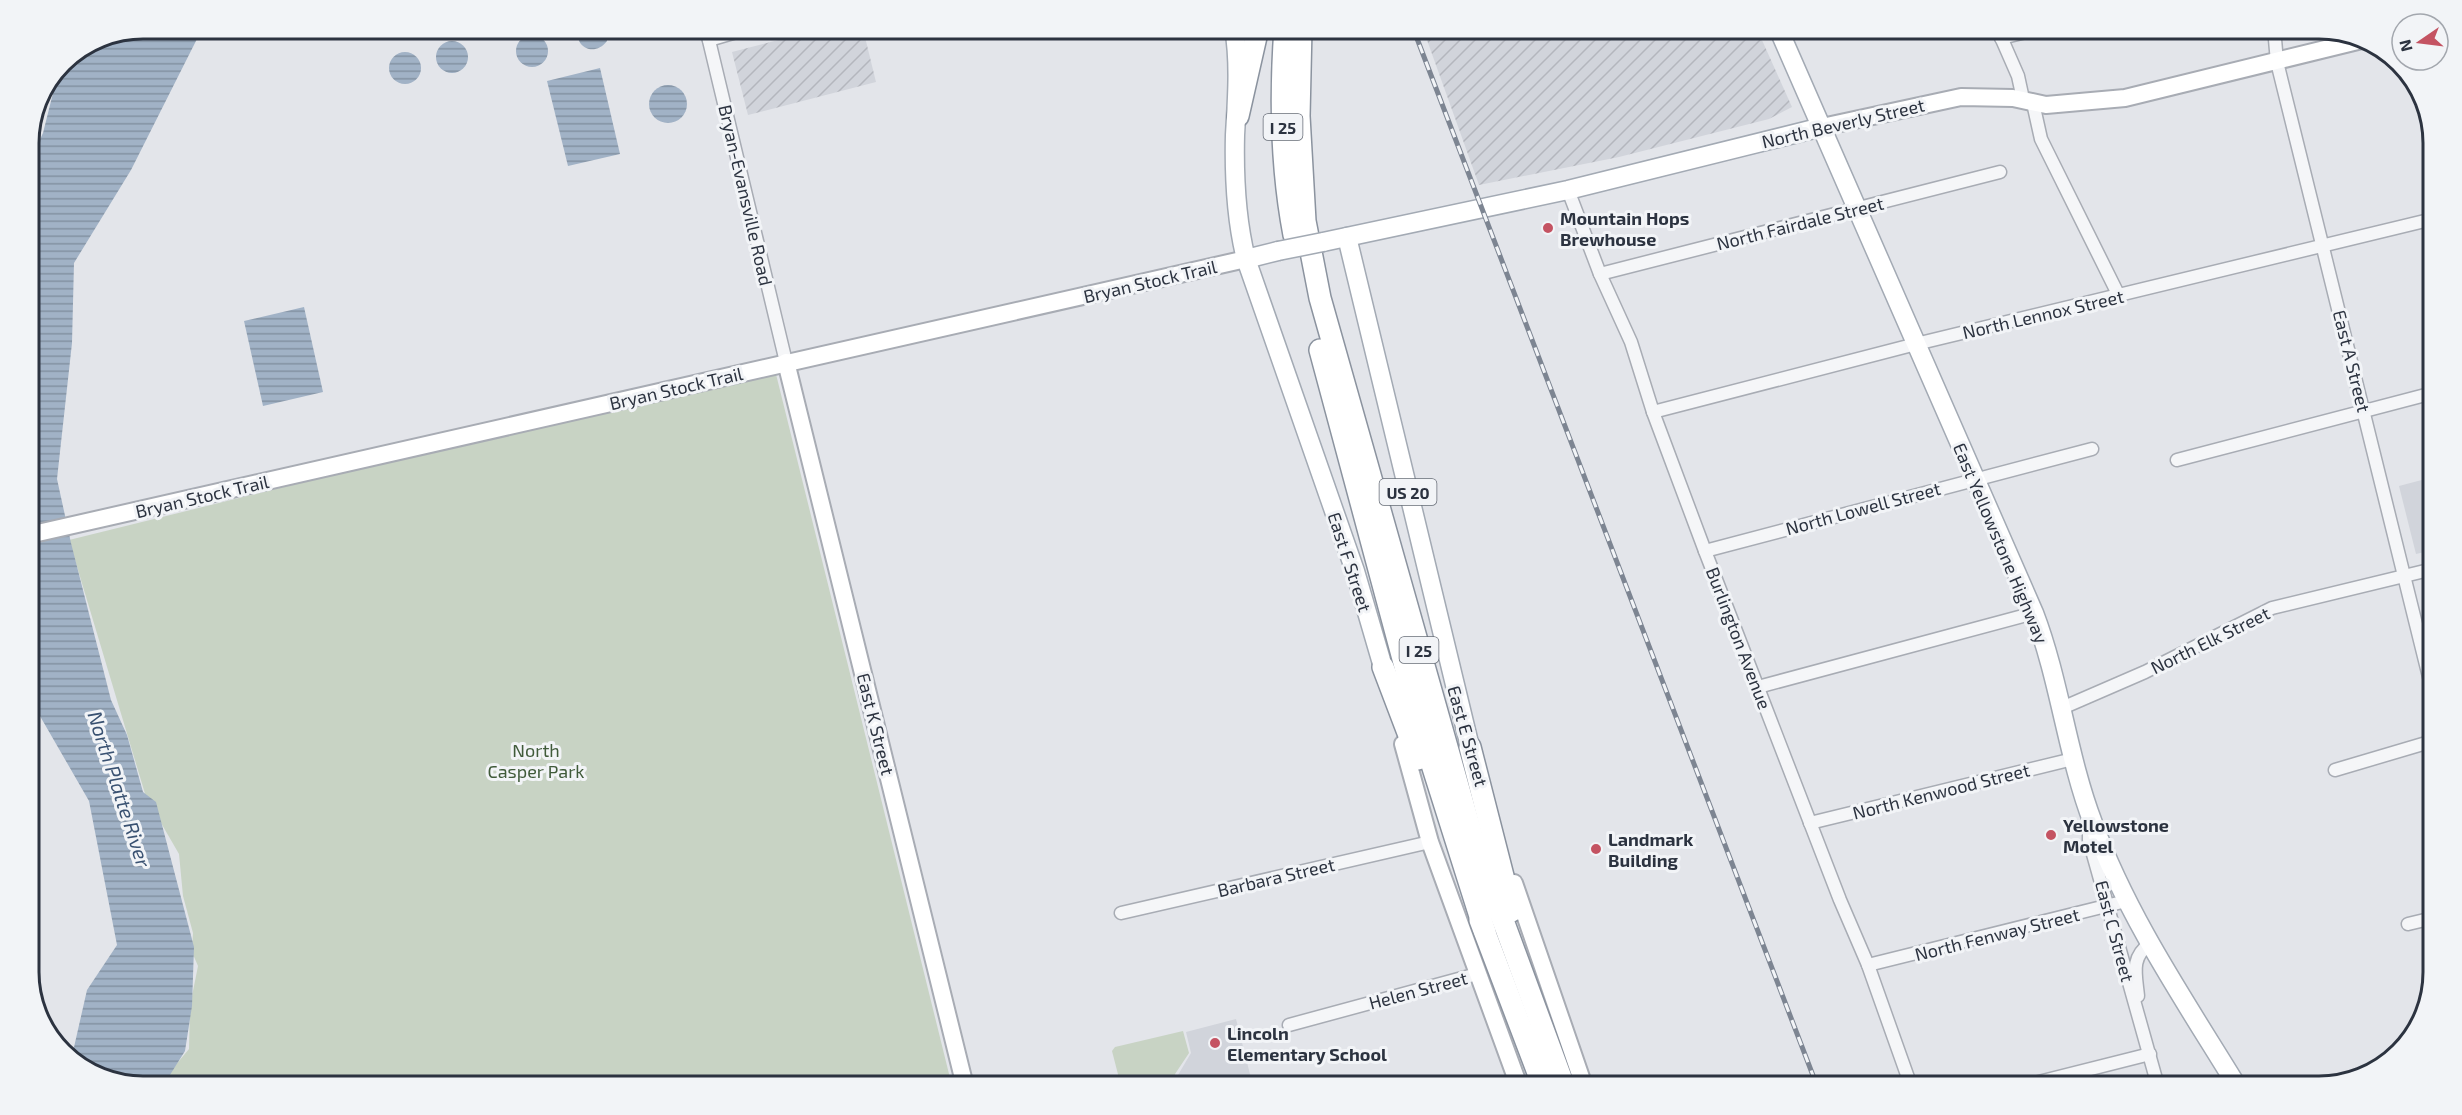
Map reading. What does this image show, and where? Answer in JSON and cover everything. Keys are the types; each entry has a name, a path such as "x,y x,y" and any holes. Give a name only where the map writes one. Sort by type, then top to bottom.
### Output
{"highway":[{"path":"1238,116 1256,39"},
{"name":"I 25","path":"1285,39 1282,123 1287,183 1307,302 1428,752 1485,932 1539,1076"},
{"name":"I 25","path":"1301,39 1299,116 1305,221 1320,298 1473,839 1560,1076"},
{"path":"1383,668 1485,932"},
{"name":"US 20","path":"1470,747 1522,951 1530,997"}],"main road":[{"name":"East F Street","path":"1235,39 1238,116 1236,201 1246,259 1355,571 1430,842 1516,1076"},
{"name":"East Yellowstone Highway","path":"1783,39 2034,613 2045,644 2073,759 2117,904 2150,944 2231,1076"},
{"name":"North Beverly Street","path":"1323,242 1568,190 1947,98 1974,96 2074,104 2125,98 2348,44"},
{"name":"East E Street","path":"1347,237 1470,747 1581,1076"},
{"name":"Bryan Stock Trail","path":"39,533 1323,242"},
{"name":"East K Street","path":"786,362 963,1076"}],"street":[{"name":"Bryan-Evansville Road","path":"709,39 786,362"},
{"path":"2002,39 2019,75 2041,139 2119,296"},
{"name":"East A Street","path":"2275,39 2277,62 2423,653"},
{"name":"North Fairdale Street","path":"1600,274 2000,172"},
{"name":"Burlington Avenue","path":"1568,190 1600,274 1631,342 1653,412 1705,551 1810,824 1868,965 1907,1076"},
{"name":"North Lennox Street","path":"1653,412 1916,344 2423,221"},
{"path":"2176,460 2423,395"},
{"name":"North Lowell Street","path":"1705,551 1974,478 2092,449"},
{"name":"North Elk Street","path":"2062,708 2145,672 2271,608 2423,571"},
{"path":"1758,687 2034,613"},
{"path":"2335,770 2423,744"},
{"name":"North Kenwood Street","path":"1810,824 2073,759"},
{"name":"Barbara Street","path":"1121,913 1430,842"},
{"name":"North Fenway Street","path":"1868,965 2117,904"},
{"name":"East C Street","path":"2117,904 2126,976 2156,1076"},
{"path":"2408,924 2423,920"},
{"name":"East C Street","path":"2139,1015 2136,964 2140,951 2150,944"},
{"name":"Helen Street","path":"1289,1025 1477,974"},
{"path":"2063,1076 2150,1054"}],"shaded area":[{"path":"782,39 865,39 876,82 748,115 732,52"},
{"path":"1427,39 1761,39 1792,107 1769,119 1619,157 1479,185"},
{"path":"2423,480 2423,552 2416,554 2399,486"},
{"name":"Lincoln Elementary School","path":"1236,1019 1250,1076 1178,1076 1191,1053 1186,1032"}],"green space":[{"name":"North Casper Park","path":"774,366 950,1076 166,1076 189,1049 190,1006 198,966 192,952 193,933 183,896 179,854 146,797 69,540"},
{"path":"1183,1031 1189,1053 1176,1076 1118,1076 1112,1051 1115,1047"}],"water":[{"name":"North Platte River","path":"197,39 131,170 74,263 72,343 57,479 111,700 127,735 143,792 156,802 194,947 192,1006 185,1051 169,1076 122,1074 85,1059 73,1049 87,990 117,945 89,801 39,714 39,142 53,91 60,80 85,56 122,41"},
{"path":"522,39 542,39 547,45 547,57 538,66 526,66 517,57 517,45"},
{"path":"579,39 607,39 597,49 587,48"},
{"path":"452,41 463,46 468,57 463,68 452,73 441,68 436,57 441,46"},
{"path":"405,52 416,57 421,68 416,79 405,84 394,79 389,68 394,57"},
{"path":"600,68 620,154 568,166 547,81"},
{"path":"668,85 682,90 687,104 682,118 668,123 654,118 649,104 654,90"},
{"path":"304,307 323,392 263,406 244,321"}],"railway":[{"path":"1417,39 1813,1076"}],"place":[{"name":"Mountain Hops Brewhouse","path":"1548,228"},
{"name":"Yellowstone Motel","path":"2051,835"},
{"name":"Landmark Building","path":"1596,849"},
{"name":"Lincoln Elementary School","path":"1215,1043"}]}
